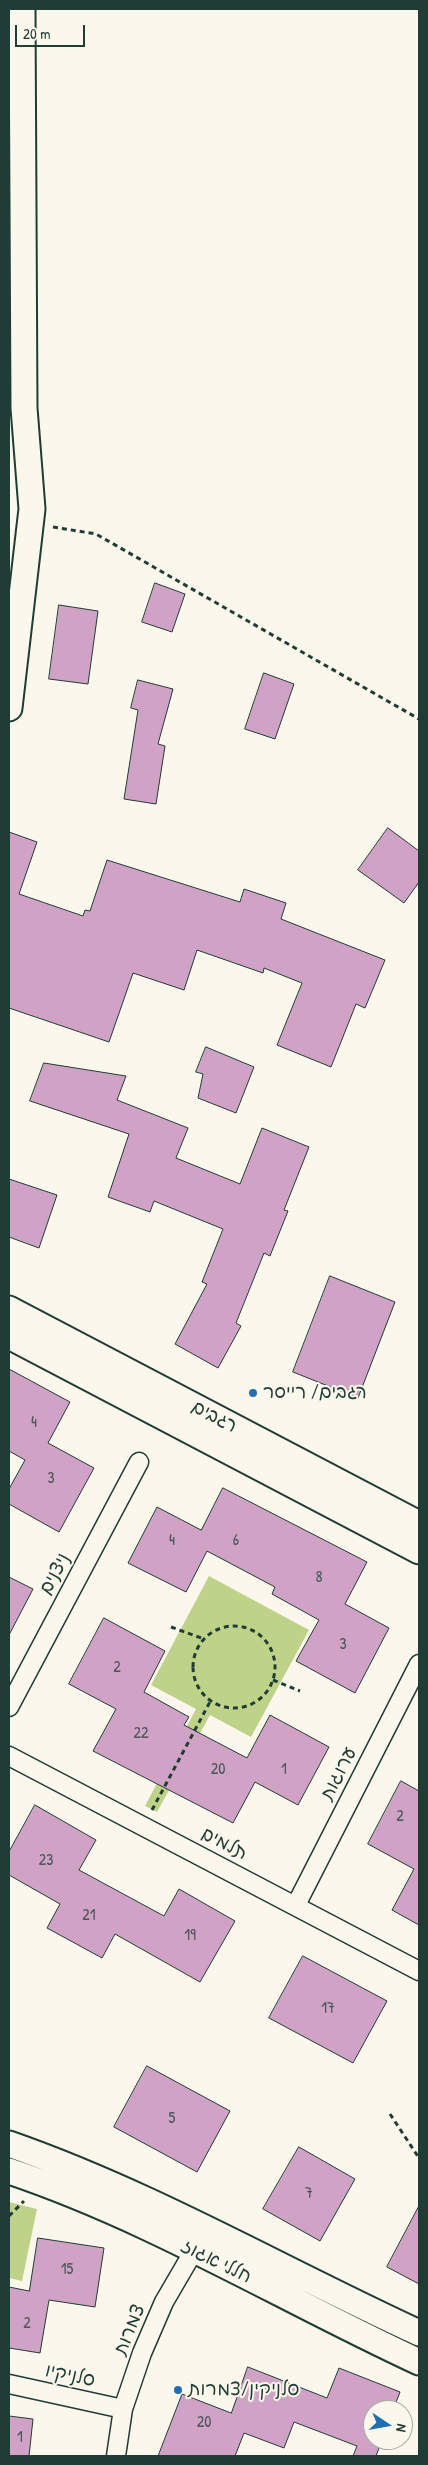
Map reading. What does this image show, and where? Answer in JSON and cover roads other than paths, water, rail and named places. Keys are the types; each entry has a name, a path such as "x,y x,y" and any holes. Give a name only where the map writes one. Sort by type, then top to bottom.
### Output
{"street":[{"path":"9,708 32,509 24,408 18,18"},
{"name":"רגבים","path":"9,1308 419,1524"},
{"name":"רגבים","path":"9,1336 419,1551"},
{"name":"ניצנים","path":"9,1707 139,1462"},
{"name":"ערוגות","path":"296,1905 419,1664"},
{"name":"תלמים","path":"9,1756 419,1971"},
{"name":"חללי אגוז","path":"9,2144 96,2176 207,2228 419,2333"},
{"name":"חללי אגוז","path":"9,2172 85,2200 194,2251 419,2362"},
{"name":"צמרות","path":"116,2456 123,2409 142,2352 164,2302 207,2228"},
{"name":"סלניקיו","path":"9,2384 123,2409"}],"place":[{"name":"רגבים/ רייסר","path":"253,1393"},
{"name":"סלניקין/צמרות","path":"178,2390"}]}
